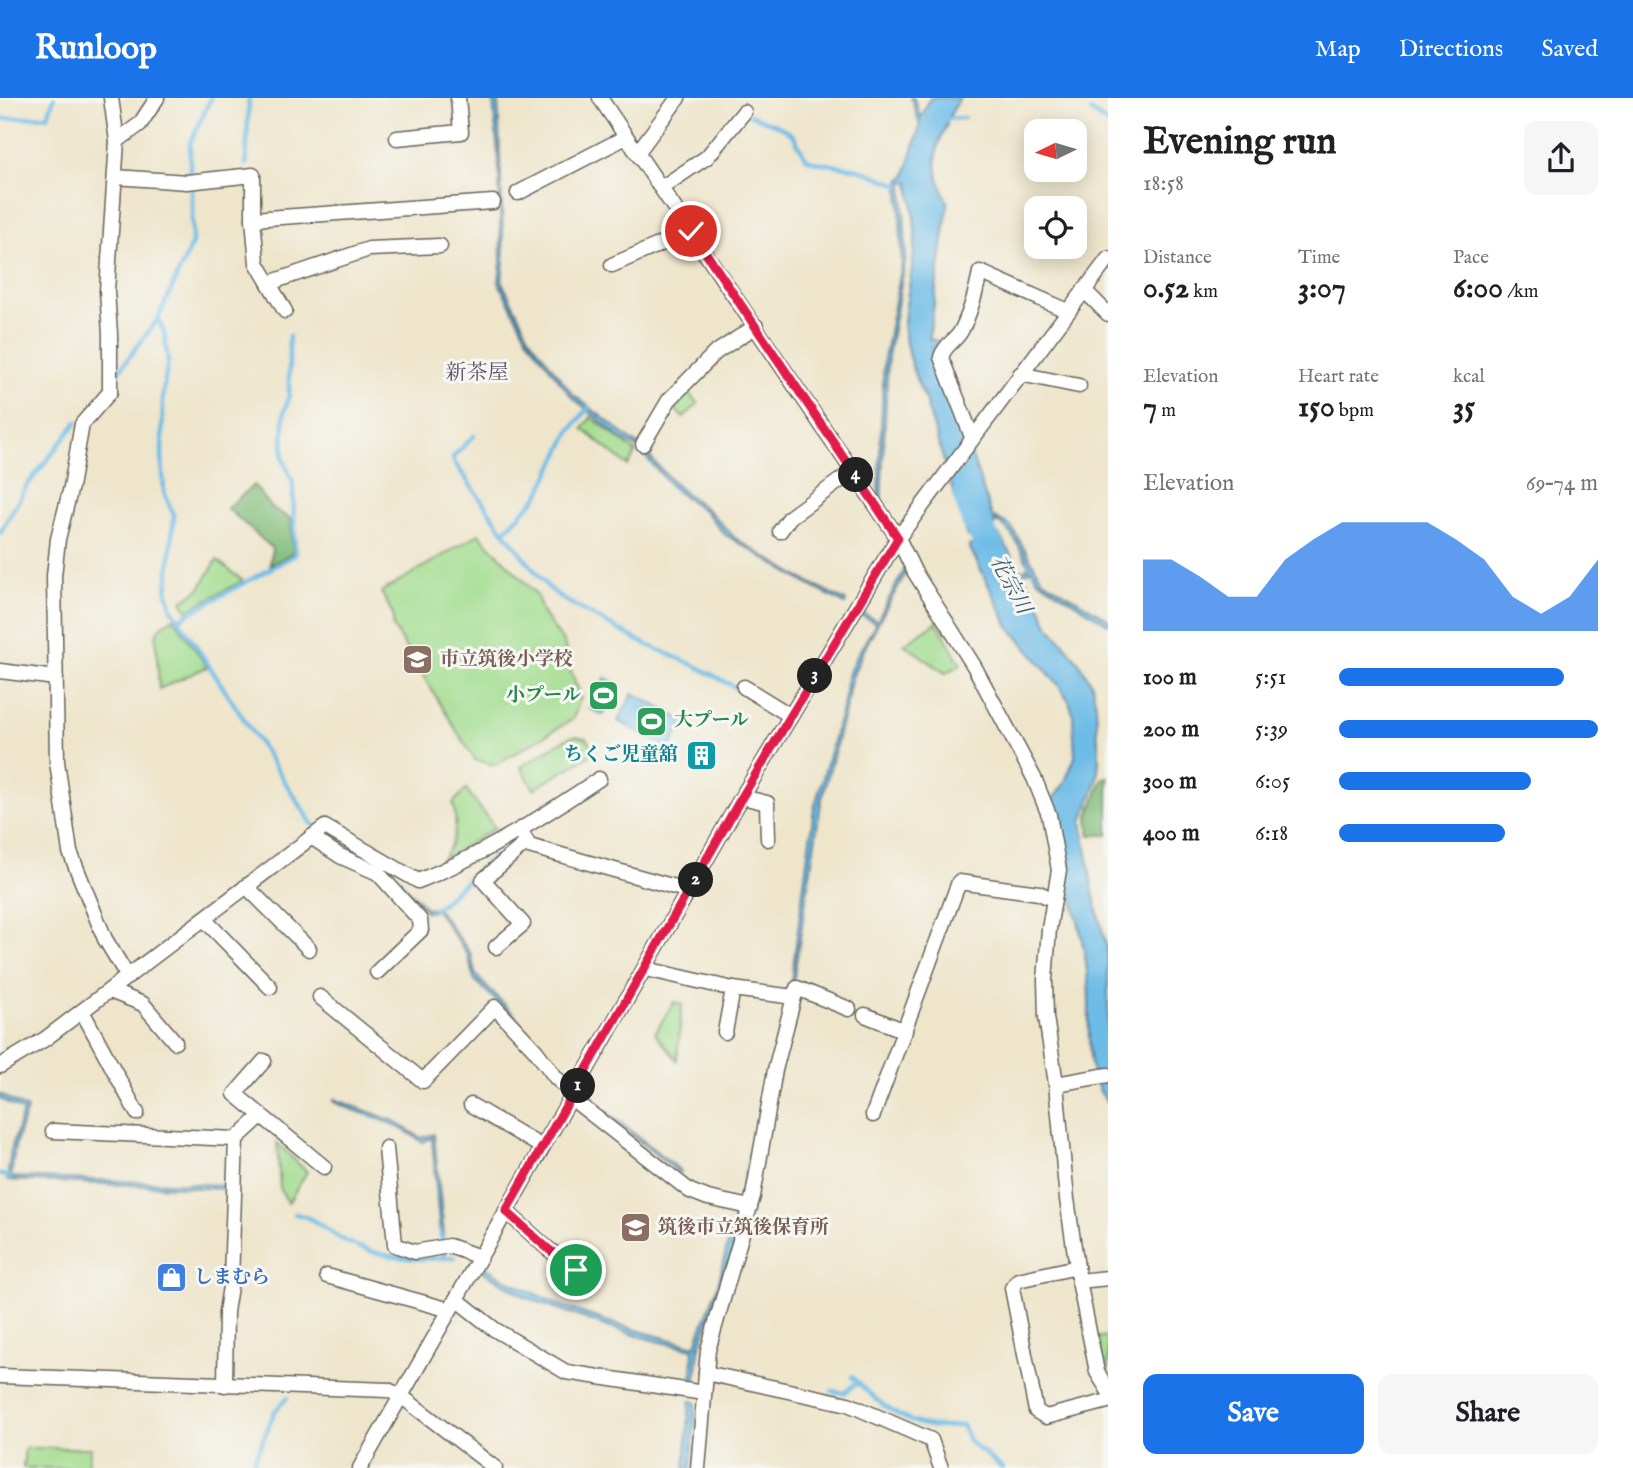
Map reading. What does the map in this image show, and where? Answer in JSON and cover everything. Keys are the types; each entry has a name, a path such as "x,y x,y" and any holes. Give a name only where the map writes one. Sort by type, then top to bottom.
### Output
{"street":[{"path":"111,98 117,141 107,292 110,392 82,424 71,487 58,539 54,576 57,762 69,852 105,939 128,977"},
{"path":"117,141 140,124 157,98"},
{"path":"397,138 461,132 458,98"},
{"path":"600,98 898,538 914,571 974,666 1034,778 1049,814 1059,870 1045,980 1046,1017 1078,1274 1097,1372 1108,1390"},
{"path":"637,153 678,98"},
{"path":"661,188 707,157 744,112"},
{"path":"518,192 626,137"},
{"path":"115,177 187,182 253,175 257,263 285,311"},
{"path":"253,219 494,202"},
{"path":"612,265 691,231"},
{"path":"269,283 369,250 440,246"},
{"path":"360,1468 742,797 898,538 1108,259"},
{"path":"971,439 941,356 944,347 959,334 976,296 980,272 1068,311"},
{"path":"1084,290 1108,314"},
{"path":"643,444 669,400 715,353 756,326"},
{"path":"1020,374 1079,386"},
{"path":"780,531 790,516 853,471"},
{"path":"0,671 56,678"},
{"path":"744,687 791,716"},
{"path":"496,947 528,920 483,880 523,836 599,779"},
{"path":"742,797 767,803 768,839"},
{"path":"0,1066 45,1040 325,827 418,881 523,836"},
{"path":"523,836 529,846 689,891"},
{"path":"311,837 340,856 378,873 420,920 421,930 377,972"},
{"path":"873,1115 959,882 1039,892 1054,900"},
{"path":"246,886 309,949"},
{"path":"204,919 271,987"},
{"path":"646,969 733,989 794,998"},
{"path":"698,1468 708,1350 750,1207 775,1070 797,988 849,1009"},
{"path":"725,1032 733,989"},
{"path":"110,991 143,1004 175,1042"},
{"path":"320,997 423,1081 495,1007 573,1096 690,1191 708,1198 750,1207"},
{"path":"82,1012 137,1113"},
{"path":"865,1015 905,1031"},
{"path":"264,1061 235,1094 324,1167"},
{"path":"1056,1084 1108,1075"},
{"path":"471,1104 542,1147"},
{"path":"52,1131 236,1139 261,1116"},
{"path":"225,1385 226,1312 231,1280 236,1139"},
{"path":"386,1148 395,1245 415,1252 449,1246 480,1258"},
{"path":"506,1211 576,1270"},
{"path":"434,1232 436,1248"},
{"path":"1108,1278 1078,1274 1018,1280 1012,1288 1036,1411 1046,1417 1108,1401"},
{"path":"327,1276 453,1305 566,1372 704,1393"},
{"path":"706,1373 848,1404 931,1440 941,1468"},
{"path":"0,1376 388,1390 401,1396 495,1468"}],"green space":[{"path":"685,389 698,404 683,418 671,404"},
{"path":"591,417 636,452 628,466 583,429"},
{"path":"254,485 272,508 291,519 293,553 270,565 272,548 227,508"},
{"path":"479,534 537,595 542,612 564,643 581,697 573,719 495,765 475,760 393,627 393,614 381,592"},
{"path":"217,560 243,581 187,610 182,601 200,588"},
{"path":"174,618 207,667 159,689 156,637 159,628"},
{"path":"937,622 961,665 945,673 904,644"},
{"path":"569,737 586,738 591,745 592,754 534,789 521,767"},
{"path":"1108,777 1108,835 1090,835 1088,816 1103,778"},
{"path":"466,789 495,828 438,863 452,843 454,835 456,820 453,803"},
{"path":"674,1002 682,1004 677,1060 655,1033"},
{"path":"277,1143 307,1172 288,1203 280,1188"},
{"path":"1098,1337 1108,1337 1108,1375 1103,1368"},
{"path":"25,1448 91,1448 87,1468 23,1468"}],"water":[{"path":"493,98 498,98 504,261 502,282 530,338 573,394 639,446 637,448 619,437 571,396 527,338 499,283 499,167"},
{"path":"911,98 914,98 921,118 930,98 960,98 947,120 938,145 938,178 948,204 929,339 943,342 931,348 952,397 992,516 1011,526 1042,579 1108,619 1108,624 1038,580 1031,569 1026,573 1024,570 1029,566 1019,546 1001,524 994,521 995,525 967,537 905,340 904,323 915,236 909,182 904,182 903,186 906,257 888,356 881,503 878,503 884,359 902,264 899,187 901,179 905,177 920,126"},
{"path":"644,451 678,487 709,511 735,538 801,578 846,601 845,604 724,534 706,512 675,490 642,453"},
{"path":"999,535 1035,594 1047,623 1078,661 1092,684 1099,760 1097,782 1082,821 1093,892 1108,953 1108,1102 1095,1081 1092,1069 1085,953 1051,802 1064,784 1075,757 1073,714 1069,701 1057,683 1009,627 969,546"},
{"path":"904,570 907,571 862,653 850,686 821,802 792,990 790,989 814,809 845,698 847,679 876,624 857,613 858,610 877,621"},
{"name":"小プール","path":"605,678 619,685 603,715 589,708"},
{"name":"大プール","path":"633,693 684,721 670,749 618,721"},
{"path":"402,883 427,909 437,908 471,954 475,973 514,1014 523,1028 536,1038 562,1073 574,1081 572,1084 565,1080 504,1009 474,979 468,955 437,911 426,912"},
{"path":"0,1094 27,1109 15,1147 11,1177 225,1185 225,1189 7,1180 11,1150 23,1111 0,1099"},
{"path":"587,1096 681,1171 679,1173 585,1098"},
{"path":"334,1099 394,1121 421,1138 434,1134 444,1235 440,1235 432,1138 422,1142 400,1128 334,1102"},
{"path":"751,1145 755,1147 744,1198 740,1197"},
{"path":"735,1213 740,1214 729,1264 699,1349 695,1387 692,1387 693,1349 608,1327 525,1297 481,1270 484,1266 533,1293 586,1314 695,1346 718,1285"},
{"path":"690,1401 696,1402 691,1468 685,1468"}],"waterway":[{"path":"0,119 48,116 54,98"},
{"path":"190,175 190,143 211,98"},
{"path":"246,164 249,98"},
{"path":"1091,111 1108,124"},
{"path":"750,115 781,127 793,135 806,158 858,169 901,186"},
{"path":"941,119 964,118"},
{"path":"116,375 158,319 192,243 192,188"},
{"path":"158,319 164,332 168,361 163,392 162,455 164,492 174,516 167,592 172,609 313,825 334,844"},
{"path":"179,619 295,555 293,483 283,458 284,413 289,396 289,336"},
{"path":"504,532 539,495 570,431 588,408"},
{"path":"0,533 26,487 77,422"},
{"path":"474,436 453,457 454,462 547,586 561,598 641,642 696,666 742,691"},
{"name":"花宗川","path":"967,496 976,521 1004,573"},
{"path":"434,910 486,863 512,846"},
{"path":"353,855 374,863"},
{"path":"388,870 405,886"},
{"path":"753,1150 763,1101"},
{"path":"0,1174 10,1178"},
{"path":"295,1214 315,1222 347,1242 374,1252 426,1259 454,1257"},
{"path":"441,1231 444,1258"},
{"path":"852,1377 876,1399 901,1416 929,1426 962,1425 970,1442 1002,1468"},
{"path":"832,1391 844,1393 859,1384"},
{"path":"251,1468 275,1411 287,1398"}],"place":[{"name":"市立筑後小学校","path":"417,660"},
{"name":"小プール","path":"604,696"},
{"name":"大プール","path":"651,721"},
{"name":"ちくご児童舘","path":"701,755"},
{"name":"筑後市立筑後保育所","path":"635,1228"},
{"name":"しまむら","path":"171,1278"}],"district":[{"name":"新茶屋","path":"477,373"}],"route":[{"path":"576,1270 506,1211 739,802 898,538 691,231"}]}
